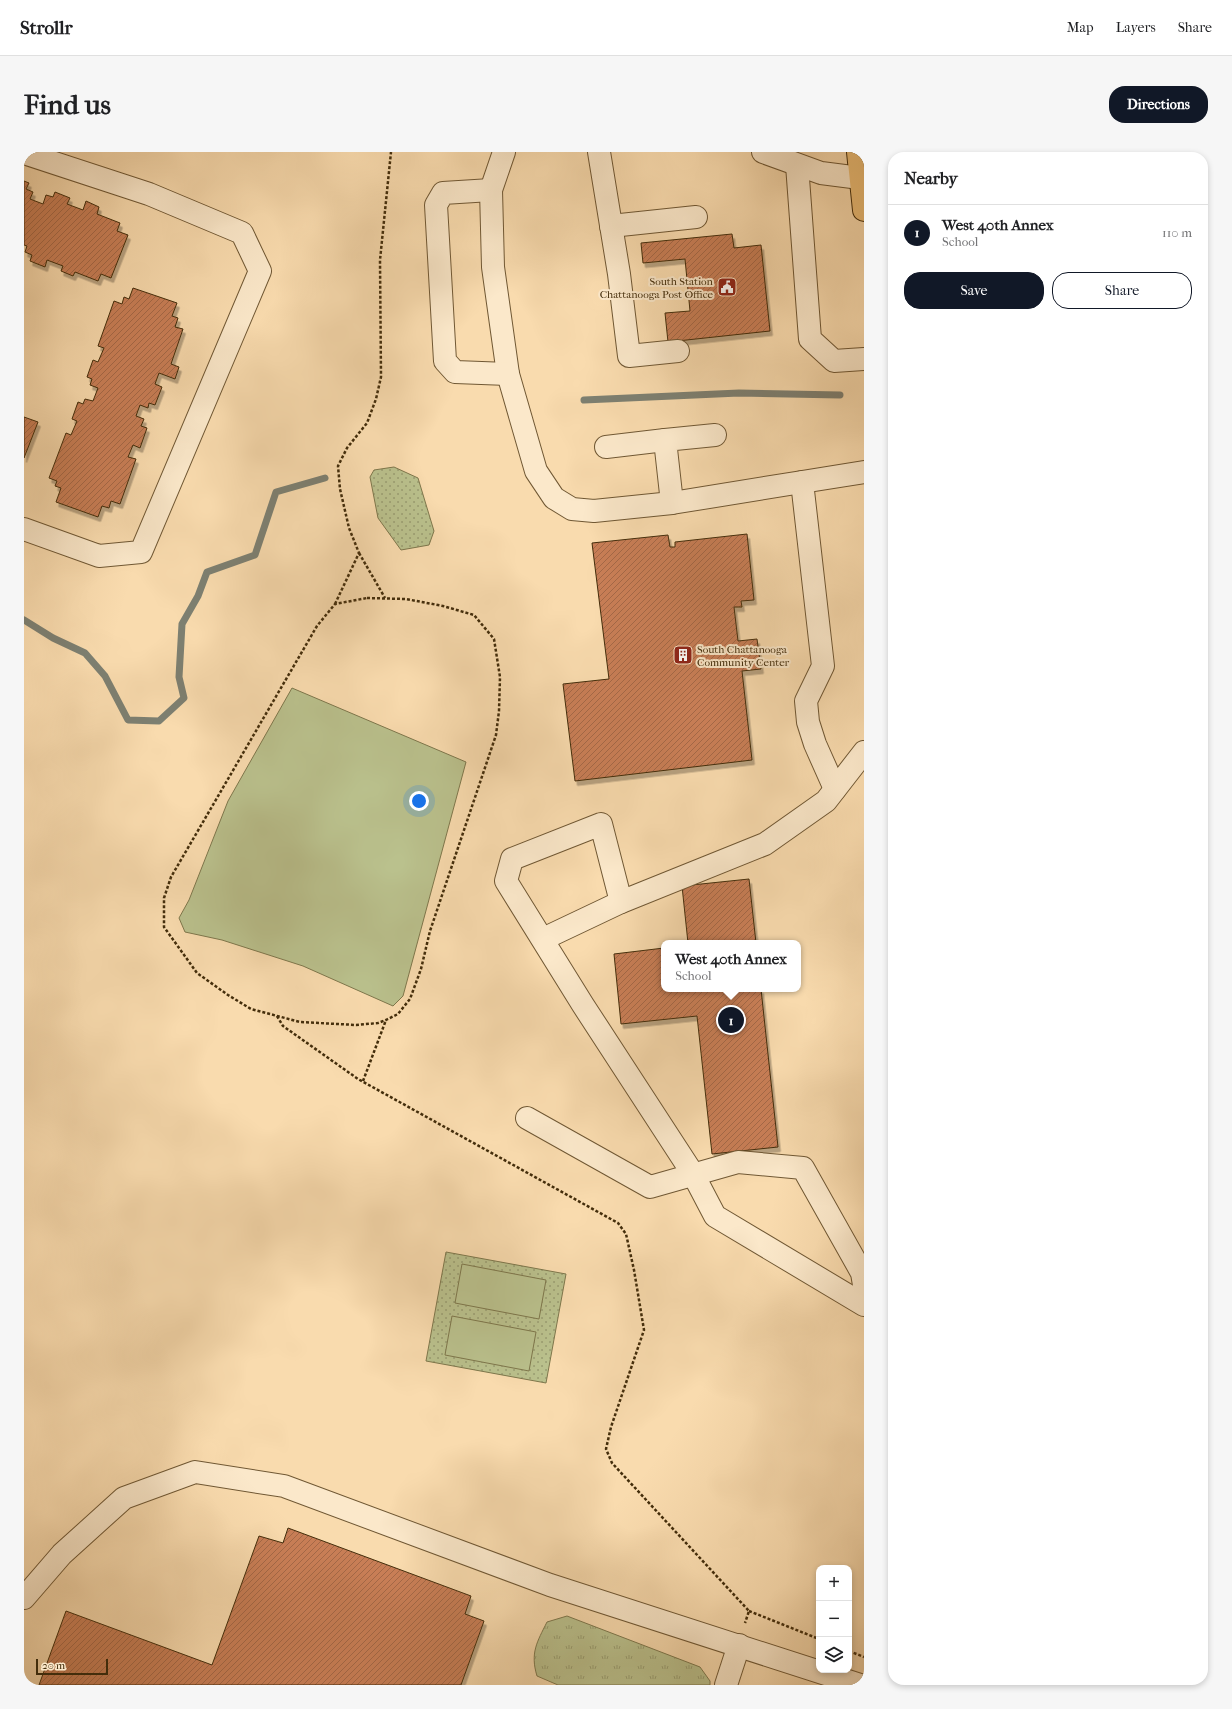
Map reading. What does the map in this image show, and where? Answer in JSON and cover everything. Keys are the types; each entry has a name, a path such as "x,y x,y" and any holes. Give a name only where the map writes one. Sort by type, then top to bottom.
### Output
{"main road":[{"path":"858,153 864,210"}],"street":[{"path":"504,152 491,190 493,267 508,374 536,471 554,498 572,509 594,511 672,503 864,472"},
{"path":"599,152 629,356 678,351"},
{"path":"763,152 821,173 860,178"},
{"path":"24,153 149,194 242,233 260,271 141,552 98,556 24,529"},
{"path":"797,165 810,339 834,361 864,359"},
{"path":"491,190 443,193 436,205 445,361 454,372 508,374"},
{"path":"611,226 696,216"},
{"path":"606,447 716,434"},
{"path":"665,440 672,503"},
{"path":"802,482 823,666 806,700 808,722 835,789"},
{"path":"542,939 621,902 764,844 826,801 864,752"},
{"path":"621,902 601,824 512,859 506,881 583,1005 693,1174 715,1216 864,1305"},
{"path":"527,1118 650,1187 738,1162 803,1168 862,1273 864,1285"},
{"path":"24,1598 62,1554 124,1498 195,1472 284,1486 550,1584 763,1652 860,1685"},
{"path":"726,1685 739,1645"}],"path":[{"path":"386,598 359,553 349,528 340,489 338,466 347,448 367,423 381,377 380,260 391,152"},
{"path":"335,604 367,598 413,600 474,615 494,639 500,677 499,711 496,735 430,931 421,969 410,999 398,1014 386,1020 378,1023 356,1025 300,1022 251,1009 228,995 197,973 164,927 164,898 171,877 317,626 335,604 359,553"},
{"path":"277,1016 283,1026 363,1081 618,1223 626,1234 633,1263 644,1330 611,1427 606,1449 612,1462 749,1611 816,1638"},
{"path":"363,1081 386,1020"},
{"path":"739,1645 749,1611"},
{"path":"852,1652 864,1657"}],"green space":[{"path":"394,467 418,478 434,531 429,545 401,550 378,518 370,477 374,470"},
{"path":"292,688 466,762 403,996 393,1006 303,966 222,940 185,932 179,918 189,900 228,801"},
{"path":"446,1252 566,1274 546,1383 426,1361"},
{"path":"462,1264 546,1280 539,1319 455,1303"},
{"path":"452,1316 536,1332 529,1371 445,1355"},
{"path":"567,1616 700,1667 710,1681 710,1685 558,1685 537,1676 534,1654 543,1629 547,1622"}],"building":[{"path":"24,181 29,183 26,189 33,192 30,199 43,204 46,195 53,197 55,192 70,198 67,204 83,210 86,201 99,207 97,214 120,223 117,231 128,235 111,278 101,274 98,281 75,272 73,276 61,271 63,266 47,260 45,267 30,261 32,255 25,252 27,246 24,245"},
{"name":"South Station Chattanooga Post Office","path":"732,234 734,248 761,245 770,331 668,342 665,313 690,311 685,259 643,263 641,243"},
{"path":"133,288 177,303 172,316 178,318 175,327 183,329 171,364 179,367 175,379 159,373 155,384 162,387 155,405 149,403 148,408 140,405 136,416 144,419 141,426 147,428 140,448 133,445 128,457 136,459 120,504 111,501 109,508 102,506 98,517 56,502 61,488 55,486 57,481 49,478 66,433 71,435 77,421 72,419 78,402 83,404 85,399 93,401 98,388 90,385 92,379 87,377 93,360 98,362 104,348 98,346 114,301 122,304 124,297 129,299"},
{"path":"24,417 38,422 24,458"},
{"name":"South Chattanooga Community Center","path":"747,534 754,600 741,601 742,607 734,607 738,641 757,639 761,669 742,671 752,760 575,781 563,684 609,679 592,543 668,535 670,547 675,547 675,542"},
{"path":"749,879 756,940 688,940 682,886"},
{"path":"661,948 661,992 761,992 778,1147 712,1154 697,1016 621,1024 614,954"},
{"path":"288,1528 471,1596 465,1614 484,1621 461,1685 39,1685 66,1611 212,1665 259,1536 283,1543"}],"waterway":[{"path":"584,400 739,393 840,395"},
{"path":"24,620 53,638 85,653 105,676 128,720 159,721 184,698 179,677 182,624 198,596 207,572 255,555 276,492 325,478"}],"place":[{"name":"South Station Chattanooga Post Office","path":"727,287"},
{"name":"South Chattanooga Community Center","path":"683,655"},
{"name":"West 40th Annex","path":"731,1020"}]}
